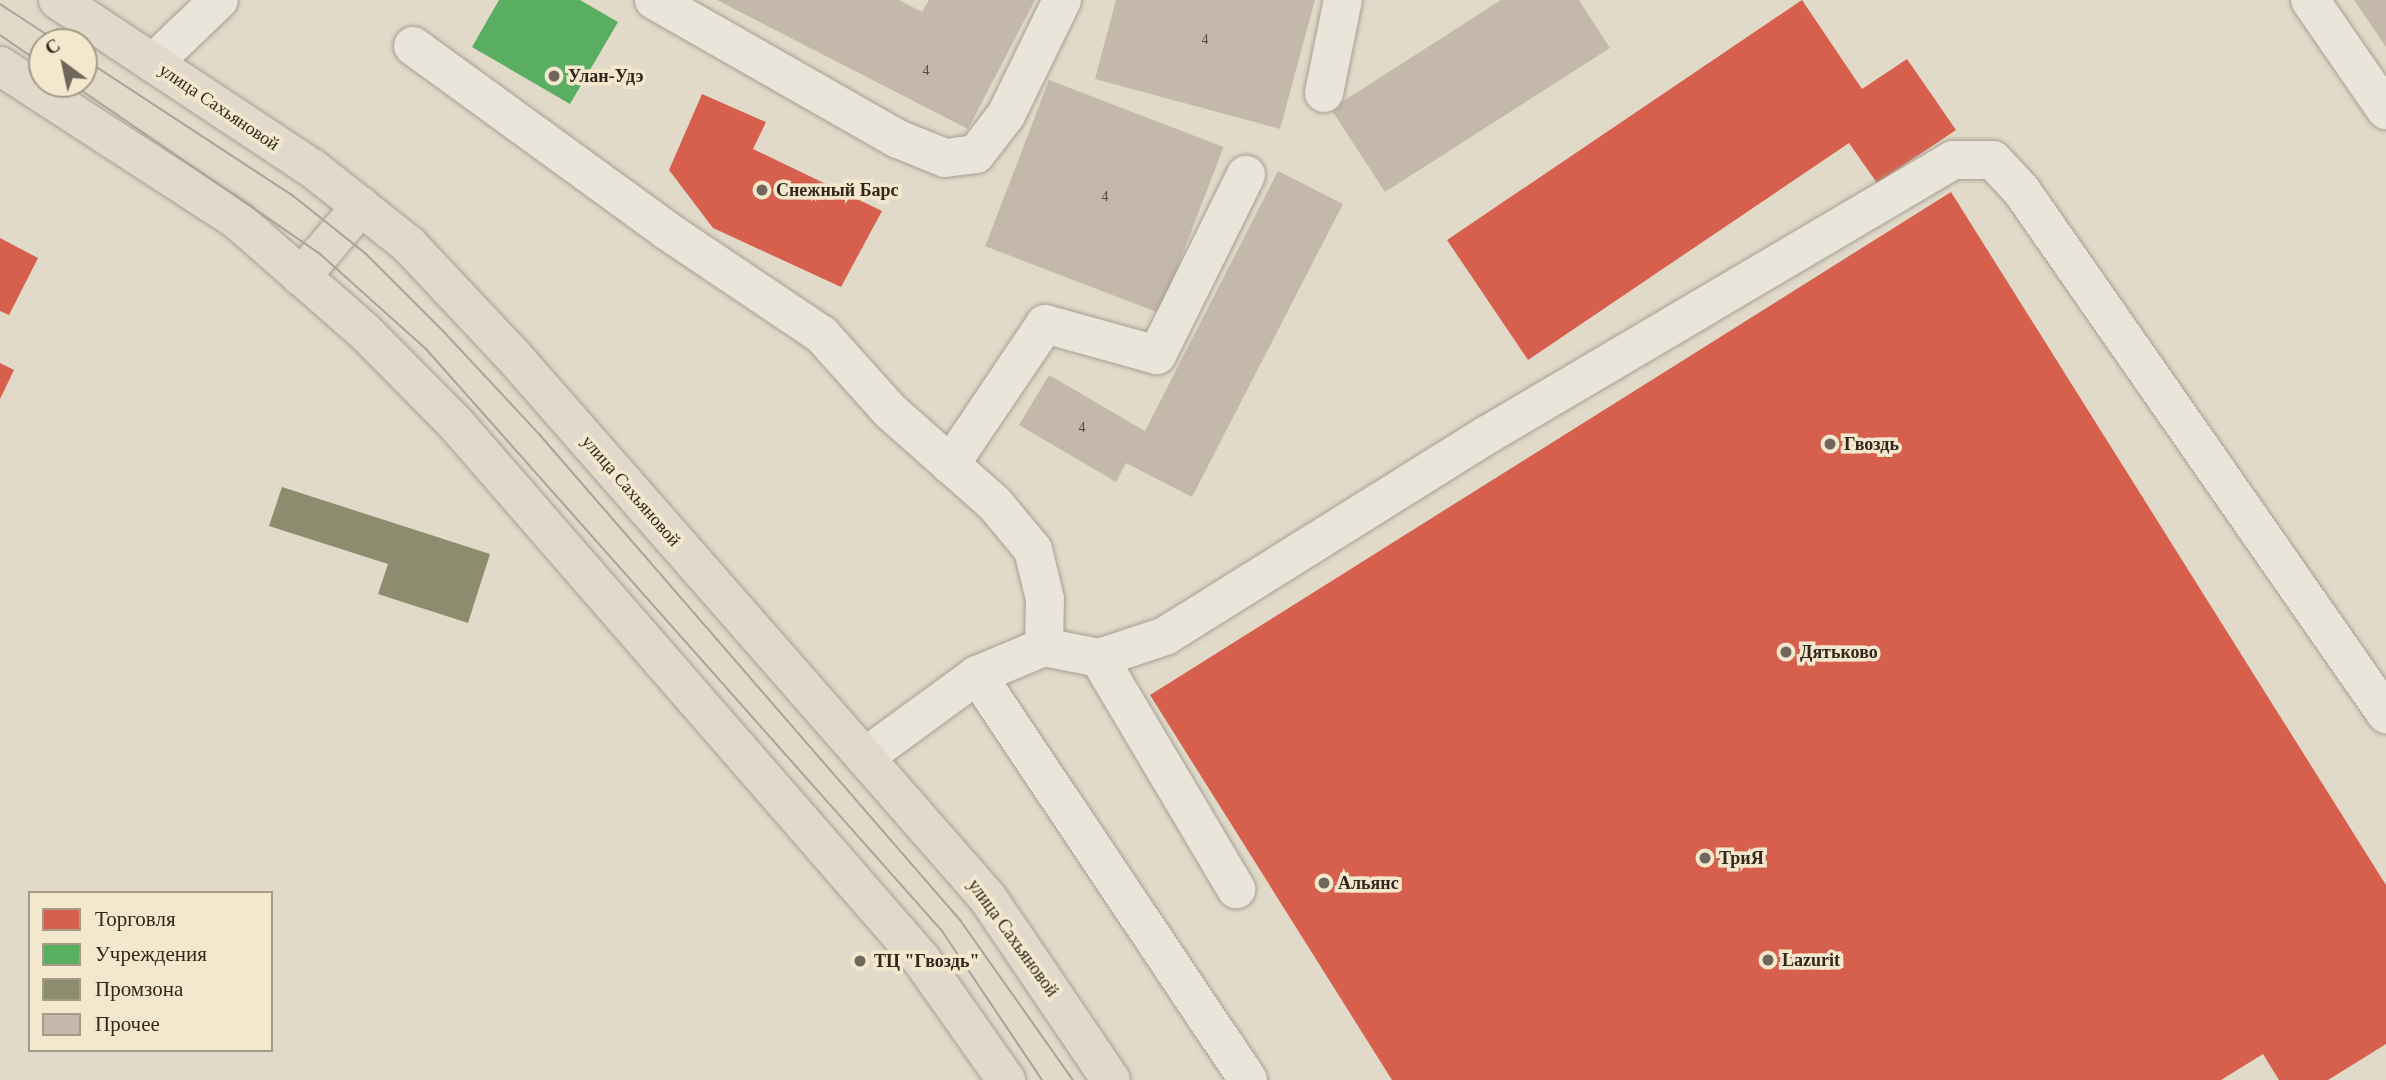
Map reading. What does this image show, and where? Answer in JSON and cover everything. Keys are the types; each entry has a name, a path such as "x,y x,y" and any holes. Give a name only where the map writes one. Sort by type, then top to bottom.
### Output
{"main road":[{"name":"улица Сахьяновой","path":"58,0 361,206 408,244 515,358 987,897 1111,1080"},
{"path":"0,66 236,219 301,276 456,424 921,959 999,1076"},
{"path":"301,276 361,206"}],"lane":[{"path":"153,63 219,0"},
{"path":"654,0 898,139 945,158 976,154 1006,115 1062,0"},
{"path":"1324,93 1343,0"},
{"path":"2311,0 2386,110"},
{"path":"412,46 666,230 822,335 890,411 995,504 1033,550 1045,599 1044,647"},
{"path":"864,757 977,676 1044,647 1099,658 1166,636 1487,435 1953,160 1993,160 2021,190 2386,714"},
{"path":"950,465 1045,324 1157,355 1247,175"},
{"path":"1099,658 1236,889"},
{"path":"977,676 1248,1080"}],"building: Торговля":[{"path":"1802,0 1862,89 1907,59 1956,130 1877,183 1849,143 1528,360 1447,240"},
{"name":"Снежный Барс","path":"702,94 766,122 753,149 882,211 841,287 713,228 669,170"},
{"name":"Гвоздь","path":"1951,192 2386,885 2386,1044 2328,1080 2279,1080 2263,1054 2221,1080 1392,1080 1150,695"},
{"path":"0,238 38,258 9,315 0,311"},
{"path":"0,363 14,370 0,399"}],"building: Учреждения":[{"name":"Улан-Удэ","path":"499,0 580,0 618,22 570,104 472,47"}],"building: Промзона":[{"path":"282,487 490,554 468,623 378,594 388,564 269,526"}],"building: Прочее":[{"path":"717,0 899,0 922,12 929,0 1035,0 968,129"},
{"path":"1116,0 1315,0 1280,129 1095,79"},
{"path":"1501,0 1579,0 1610,48 1385,192 1331,109"},
{"path":"2354,0 2386,0 2386,47"},
{"path":"1049,80 1224,147 1160,313 985,246"},
{"path":"1278,171 1343,204 1192,497 1126,463 1116,482 1019,425 1049,375 1145,431"}],"tram line":[{"path":"0,4 37,28"},
{"path":"0,35 28,54"},
{"path":"98,68 292,195 365,253 443,331 539,434 960,920 1073,1080"},
{"path":"92,98 320,254 426,349 942,931 1042,1080"}],"place":[{"name":"Улан-Удэ","path":"554,76"},
{"name":"Снежный Барс","path":"762,190"},
{"name":"Гвоздь","path":"1830,444"},
{"name":"Дятьково","path":"1786,652"},
{"name":"ТриЯ","path":"1705,858"},
{"name":"Альянс","path":"1324,883"},
{"name":"Lazurit","path":"1768,960"},
{"name":"ТЦ \"Гвоздь\"","path":"860,961"}]}
